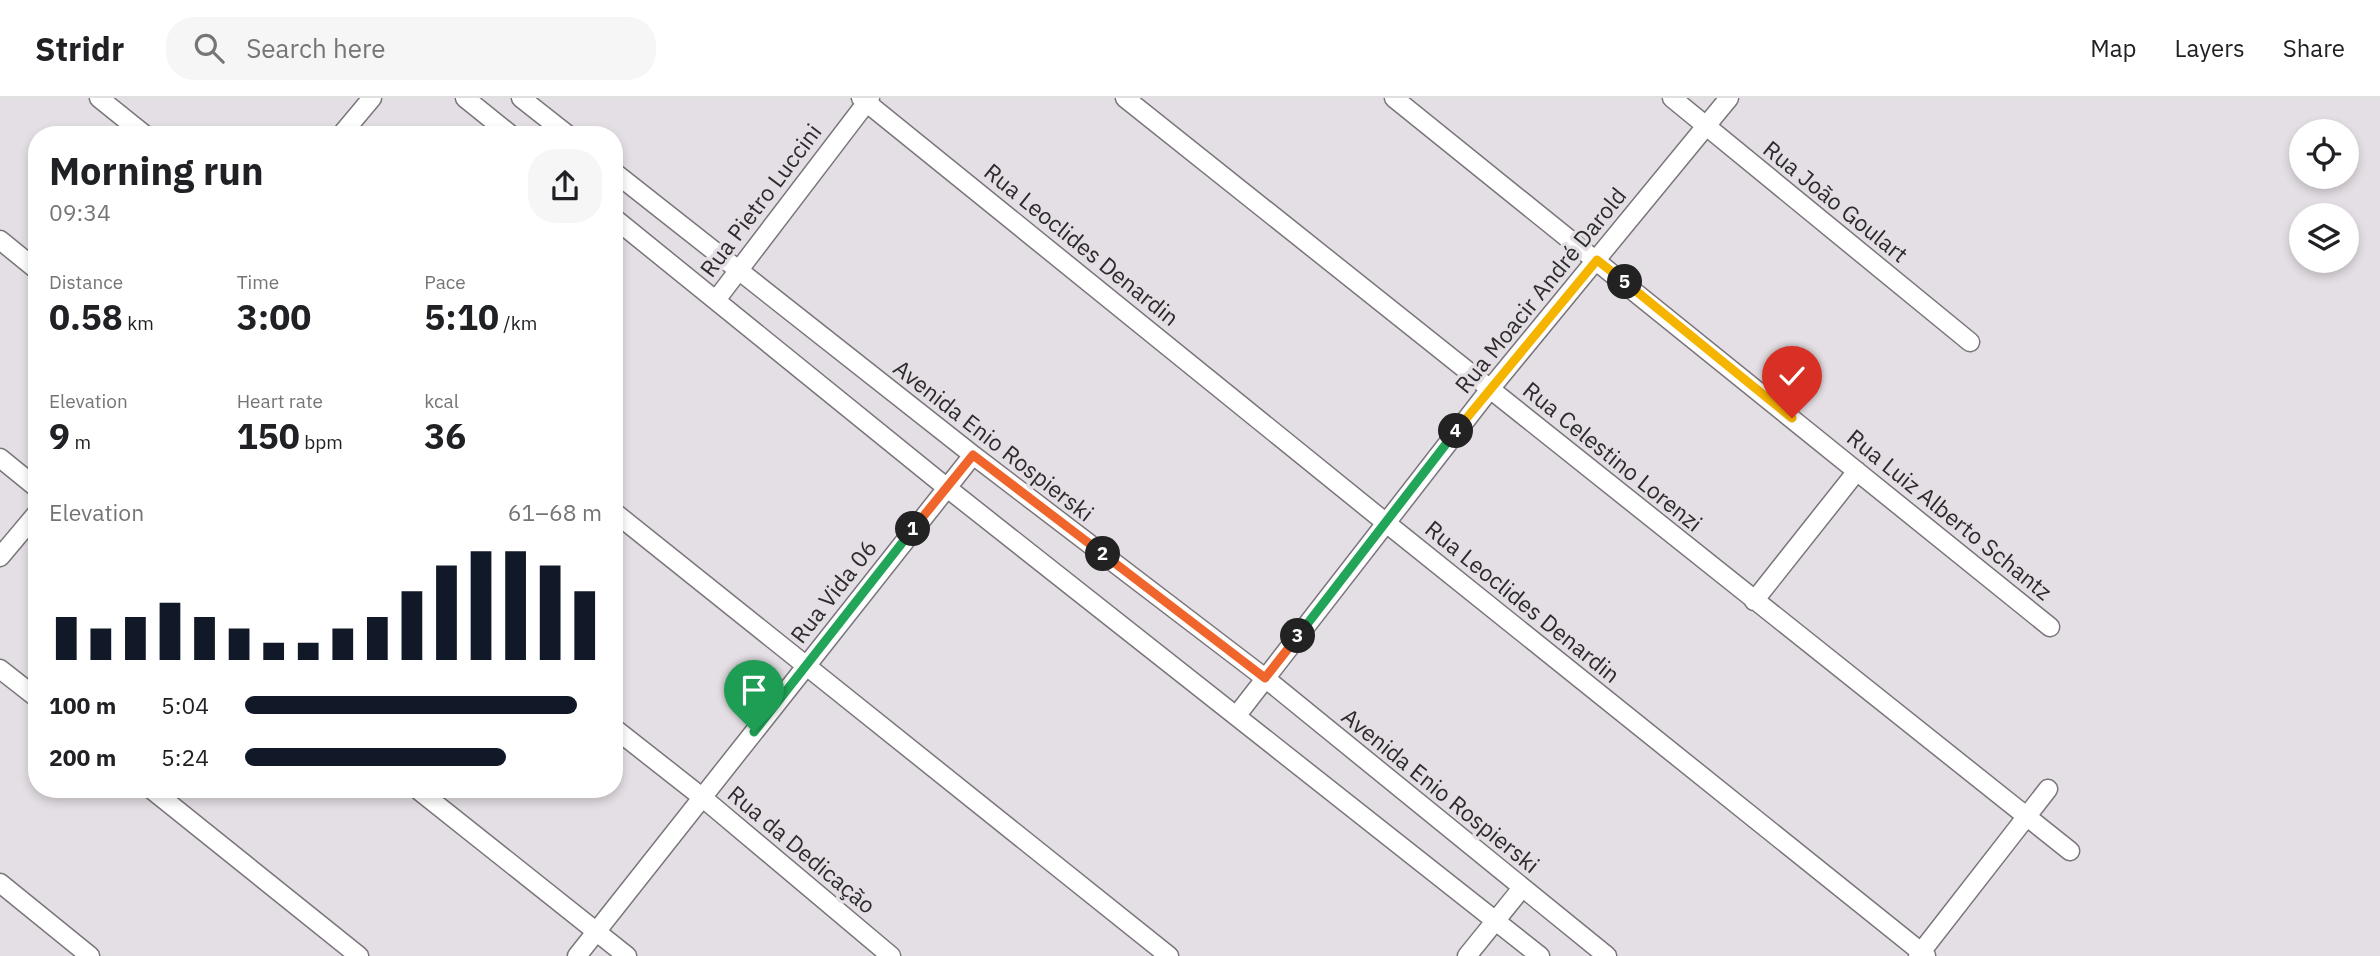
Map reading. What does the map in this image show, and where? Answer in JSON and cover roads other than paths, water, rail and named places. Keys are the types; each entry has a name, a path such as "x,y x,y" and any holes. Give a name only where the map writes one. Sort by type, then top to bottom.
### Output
{"street":[{"path":"99,98 134,126"},
{"path":"349,126 372,98"},
{"path":"465,98 500,126"},
{"path":"521,98 557,126"},
{"name":"Rua Celestino Lorenzi","path":"1125,98 2070,851"},
{"name":"Rua Luiz Alberto Schantz","path":"1394,98 2050,627"},
{"name":"Rua João Goulart","path":"1672,98 1970,342"},
{"name":"Rua Moacir André Darold","path":"1237,715 1490,388 1729,98"},
{"name":"Rua Pietro Luccini","path":"716,300 866,99"},
{"name":"Rua Leoclides Denardin","path":"866,99 1922,955"},
{"name":"Avenida Enio Rospierski","path":"623,179 973,455 1265,678 1606,956"},
{"path":"623,225 946,487 1540,956"},
{"path":"0,240 28,263"},
{"name":"Rua Vida 06","path":"577,956 973,455"},
{"path":"0,458 28,481"},
{"path":"1754,601 1857,471"},
{"path":"623,519 1169,956"},
{"path":"0,557 28,524"},
{"path":"0,668 28,691"},
{"name":"Rua da Dedicação","path":"623,735 703,798 891,956"},
{"path":"1922,955 2048,789"},
{"path":"162,798 359,956"},
{"path":"428,798 627,956"},
{"path":"0,883 90,956"},
{"path":"1467,956 1522,888"}]}
